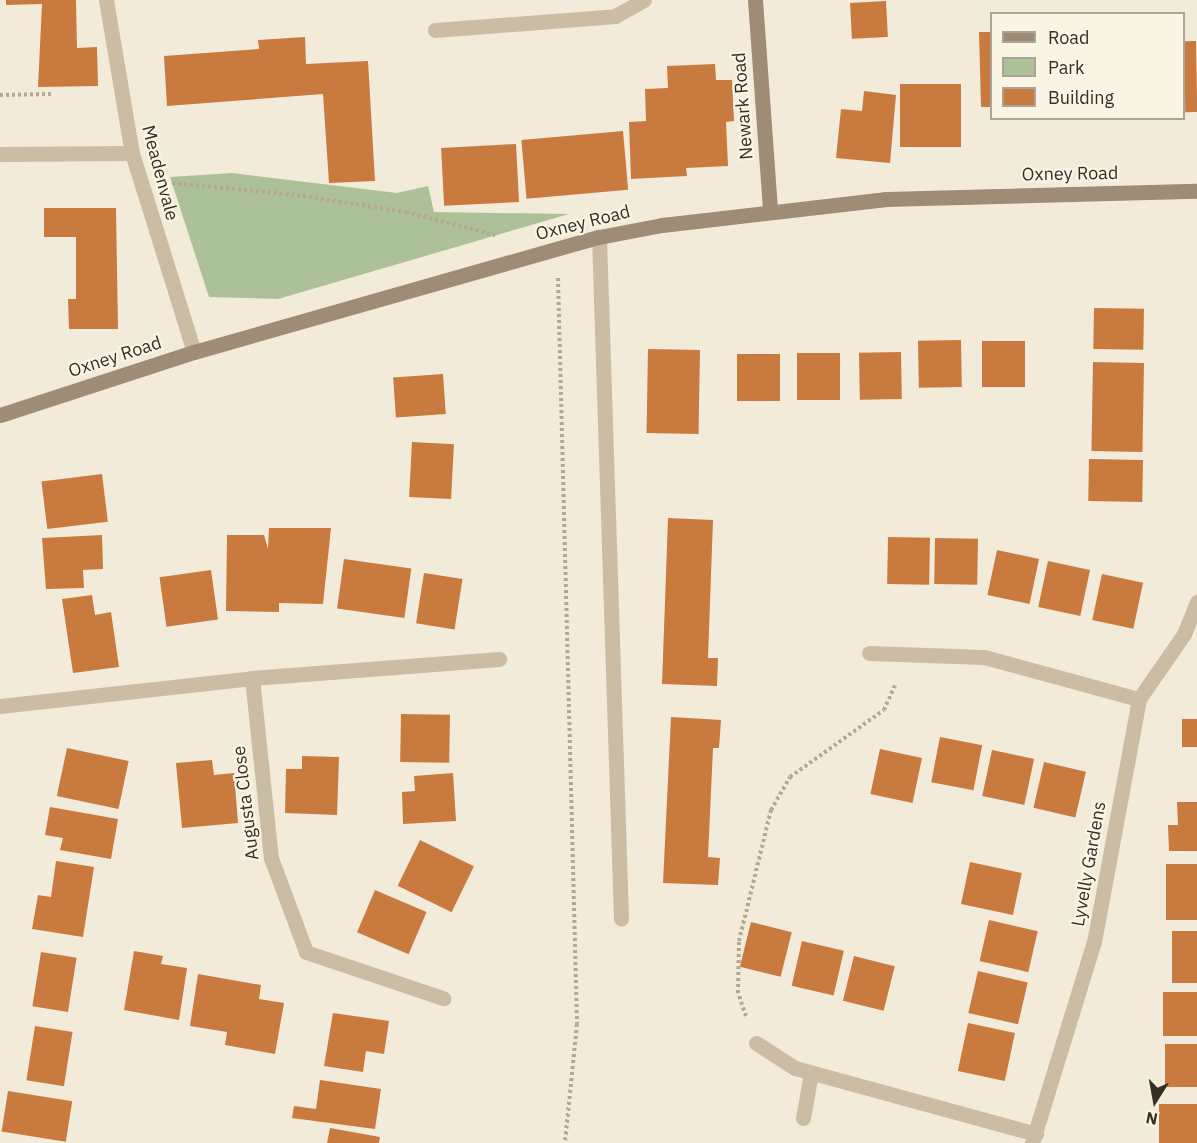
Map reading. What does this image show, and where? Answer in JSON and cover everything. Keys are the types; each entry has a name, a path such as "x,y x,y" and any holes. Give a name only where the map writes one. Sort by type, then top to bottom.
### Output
{"street":[{"name":"Meadenvale","path":"106,0 132,153 194,352"},
{"path":"435,30 615,16 644,0"},
{"name":"Newark Road","path":"755,0 770,209"},
{"path":"0,154 132,153"},
{"name":"Oxney Road","path":"0,415 194,352 599,237 770,209 886,199 1197,191"},
{"path":"599,237 621,920"},
{"name":"Lyvelly Gardens","path":"1034,1138 1094,942 1139,699 1191,637 1197,601"},
{"path":"868,653 984,657 1139,699"},
{"path":"0,706 252,678 499,659"},
{"name":"Augusta Close","path":"252,678 271,858 306,952 443,998"},
{"path":"756,1043 811,1072 1034,1138"},
{"path":"803,1118 811,1072"}],"path":[{"path":"0,95 52,94"},
{"path":"140,178 297,195 406,212 502,237"},
{"path":"557,249 577,1024 565,1143"},
{"path":"756,1043 738,993 739,941 771,810 790,777 884,710 909,654"}],"green space":[{"path":"232,173 397,193 428,186 434,212 569,214 278,299 209,297 170,177"}],"building":[{"path":"6,0 76,0 77,48 97,47 98,86 38,87 42,4 6,5"},
{"path":"886,1 888,37 852,39 850,3"},
{"path":"979,32 990,32 990,107 981,107"},
{"path":"305,37 306,64 368,61 375,181 329,183 323,94 167,106 164,56 259,49 258,40"},
{"path":"1185,41 1196,41 1197,112 1185,112"},
{"path":"715,64 716,80 732,80 734,121 726,122 728,166 686,168 687,176 631,179 629,122 646,121 645,89 668,88 667,66"},
{"path":"900,84 961,84 961,147 900,147"},
{"path":"864,91 896,95 890,163 836,158 841,109 862,111"},
{"path":"623,131 628,190 527,199 521,140"},
{"path":"516,144 519,202 444,206 441,148"},
{"path":"44,208 116,208 118,329 69,329 68,299 76,299 76,237 44,237"},
{"path":"1094,308 1144,309 1143,350 1093,349"},
{"path":"961,340 962,387 919,388 918,341"},
{"path":"982,341 1025,341 1025,387 982,387"},
{"path":"648,349 700,350 699,434 647,433"},
{"path":"901,352 902,399 860,400 859,353"},
{"path":"797,353 840,353 840,400 797,400"},
{"path":"737,354 780,354 780,401 737,401"},
{"path":"1093,362 1144,363 1142,452 1091,451"},
{"path":"443,374 446,414 396,417 393,377"},
{"path":"412,442 454,444 451,499 409,497"},
{"path":"1089,459 1143,460 1142,502 1088,501"},
{"path":"102,474 108,522 47,529 41,481"},
{"path":"668,518 713,520 708,658 718,658 717,686 662,684"},
{"path":"269,528 331,528 323,604 279,603 279,612 226,611 227,535 264,535 268,549"},
{"path":"102,535 103,569 83,570 84,588 46,589 42,538"},
{"path":"888,537 930,538 929,585 887,584"},
{"path":"935,538 978,539 977,585 934,584"},
{"path":"997,550 1039,559 1029,604 987,595"},
{"path":"344,559 411,568 404,618 337,609"},
{"path":"1048,561 1090,570 1080,616 1038,607"},
{"path":"211,570 218,620 166,627 160,577"},
{"path":"424,573 463,579 455,629 416,623"},
{"path":"1102,574 1143,583 1133,629 1092,620"},
{"path":"92,595 95,615 111,612 119,667 73,673 62,599"},
{"path":"401,714 450,715 449,763 400,762"},
{"path":"671,717 721,720 719,748 713,748 708,857 720,858 718,885 663,883"},
{"path":"1182,719 1197,719 1197,747 1182,747"},
{"path":"940,737 982,745 973,790 931,782"},
{"path":"67,748 129,761 118,809 57,796"},
{"path":"880,749 922,758 912,803 870,794"},
{"path":"992,750 1034,759 1024,805 982,796"},
{"path":"302,756 339,757 337,815 285,813 286,769 302,769"},
{"path":"212,760 214,775 234,773 238,823 182,828 176,763"},
{"path":"1044,762 1086,772 1075,817 1033,808"},
{"path":"453,773 456,821 403,824 402,792 415,791 414,776"},
{"path":"1177,802 1197,802 1197,851 1169,851 1168,825 1178,825"},
{"path":"50,807 118,819 111,859 60,850 63,838 45,835"},
{"path":"420,840 474,866 452,912 398,886"},
{"path":"56,861 94,867 83,937 32,929 38,895 51,897"},
{"path":"970,862 1022,873 1013,915 961,904"},
{"path":"1166,864 1197,864 1197,920 1166,920"},
{"path":"375,890 427,912 409,954 357,932"},
{"path":"989,920 1038,931 1028,972 980,961"},
{"path":"751,922 792,932 781,977 740,967"},
{"path":"1172,931 1197,931 1197,983 1172,983"},
{"path":"802,941 844,951 834,995 792,986"},
{"path":"134,951 163,956 161,964 187,968 179,1020 124,1010"},
{"path":"41,952 77,958 68,1012 32,1006"},
{"path":"854,956 895,966 884,1011 843,1001"},
{"path":"978,971 1028,982 1018,1024 968,1013"},
{"path":"198,974 261,985 259,999 284,1003 275,1054 225,1045 227,1032 190,1026"},
{"path":"1163,992 1197,992 1197,1036 1163,1036"},
{"path":"333,1013 389,1021 384,1054 366,1051 363,1072 324,1066"},
{"path":"968,1023 1015,1033 1005,1081 958,1071"},
{"path":"35,1026 73,1032 64,1086 26,1080"},
{"path":"1165,1044 1197,1044 1197,1087 1165,1087"},
{"path":"320,1080 381,1089 375,1129 292,1118 294,1106 316,1109"},
{"path":"8,1091 72,1101 66,1142 2,1131"},
{"path":"1159,1104 1197,1104 1197,1143 1159,1143"},
{"path":"330,1128 380,1137 379,1143 327,1143"}]}
